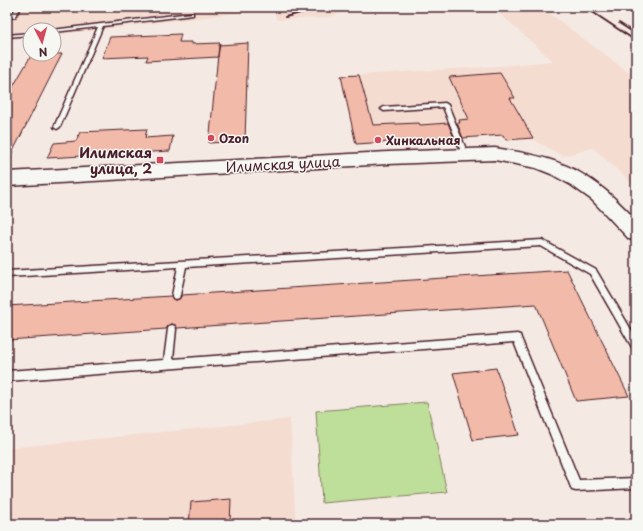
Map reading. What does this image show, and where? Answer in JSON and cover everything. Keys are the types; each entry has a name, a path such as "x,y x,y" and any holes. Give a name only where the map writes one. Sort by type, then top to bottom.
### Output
{"street":[{"name":"Илимская улица","path":"7,179 466,154 495,154 519,157 539,162 558,169 578,180 599,195 636,233"}],"lane":[{"path":"7,18 13,16 19,7"},
{"path":"62,30 191,14"},
{"path":"57,127 101,25"},
{"path":"7,36 22,35"},
{"path":"384,109 445,106 466,154"},
{"path":"7,274 542,243 593,272 636,346"},
{"path":"176,295 183,264"},
{"path":"168,364 172,328"},
{"path":"7,376 517,338 576,486 636,483"}],"shaded area":[{"path":"7,7 366,7 323,18 276,20 274,9 62,34 62,22 22,22 22,38 7,40"},
{"path":"492,7 541,7 636,78 636,187 593,148 563,156 535,141 533,138 506,140 503,135 356,144 341,76 553,61"},
{"path":"290,419 296,524 7,524 7,448"}],"green space":[{"path":"427,402 447,492 322,503 316,411"}],"building":[{"path":"181,34 179,42 192,42 192,44 220,43 218,57 146,61 148,56 102,58 110,37"},
{"path":"248,43 245,141 209,143 219,45"},
{"path":"27,62 58,62 7,163 7,97"},
{"path":"500,73 515,98 510,98 533,138 506,140 503,135 463,138 457,123 460,123 459,120 469,119 449,77"},
{"path":"359,75 373,125 419,123 420,125 448,123 454,138 356,144 341,76"},
{"path":"147,129 145,138 173,136 170,151 47,158 54,143 76,141 80,132"},
{"path":"567,270 629,396 576,401 536,304 177,328 172,324 166,329 7,340 7,306 171,296 176,300 182,295"},
{"path":"496,368 519,435 473,440 453,373"},
{"path":"231,499 230,524 189,524 191,502"}],"railway":[{"path":"285,17 323,7"},
{"path":"585,7 636,41"},
{"path":"619,23 636,34"}],"place":[{"name":"Ozon","path":"211,138"},
{"name":"Хинкальная","path":"378,140"},
{"name":"Илимская улица, 2","path":"160,160"}]}
